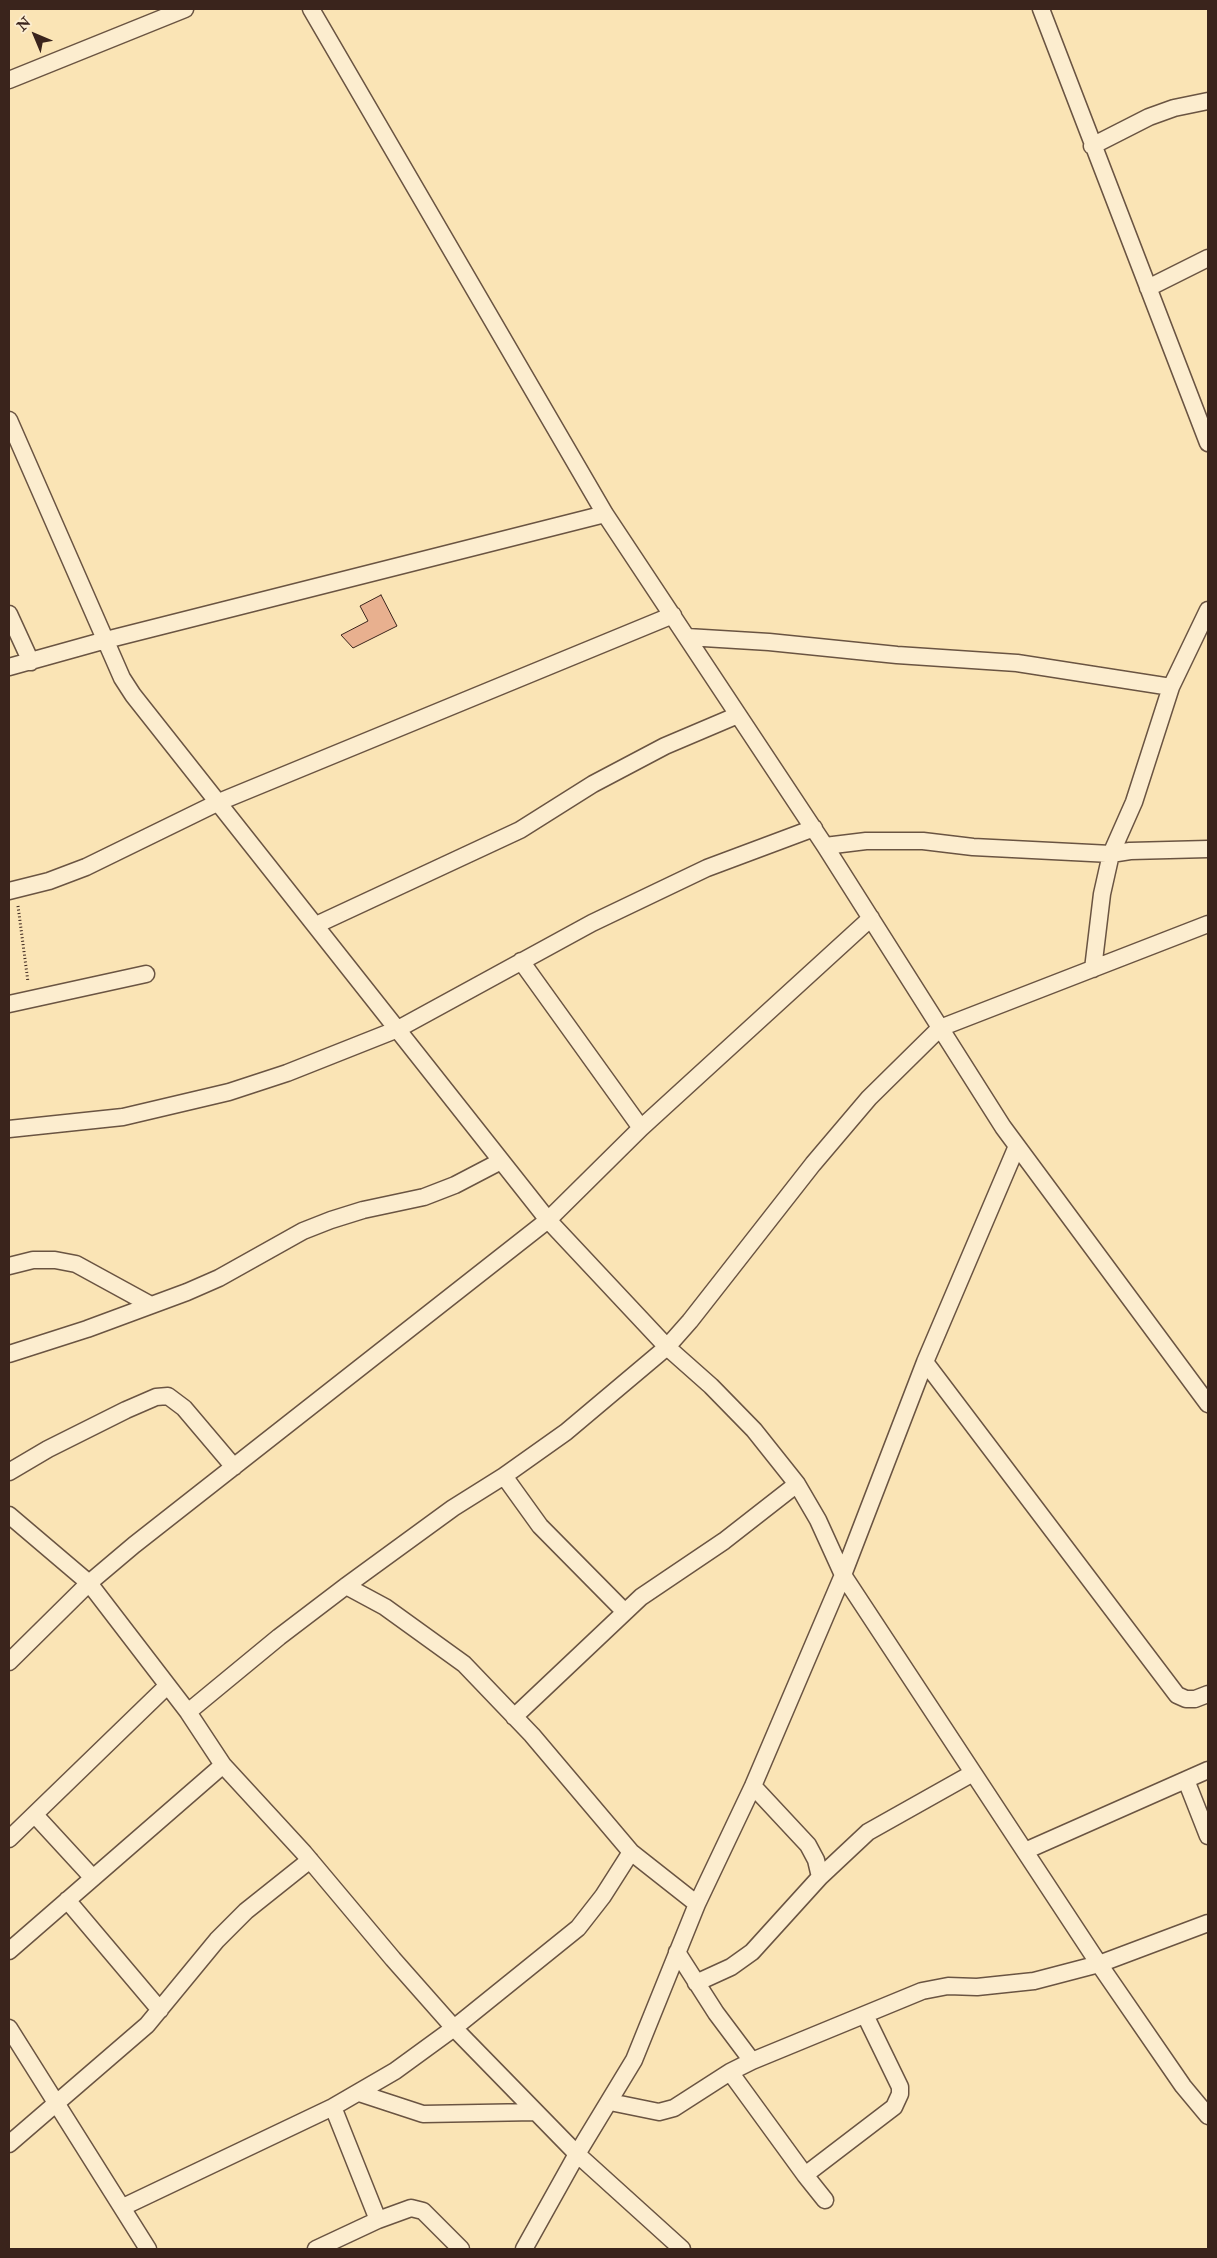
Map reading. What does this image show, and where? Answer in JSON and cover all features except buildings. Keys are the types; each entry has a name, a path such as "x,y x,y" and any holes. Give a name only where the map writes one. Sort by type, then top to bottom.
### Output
{"street":[{"path":"9,80 185,9"},
{"path":"311,9 605,514 814,828 1017,1146 1208,1404"},
{"path":"1041,9 1092,146 1207,437"},
{"path":"1092,146 1148,117 1174,108 1208,102"},
{"path":"1148,288 1208,258"},
{"path":"9,420 122,678 133,695 548,1220 667,1347 711,1386 754,1430 797,1484 818,1520 843,1575 1100,1964 1183,2086 1206,2109"},
{"path":"9,667 106,640 605,514"},
{"path":"1093,969 1102,894 1111,854 1134,802 1171,686 1208,610"},
{"path":"9,614 31,662"},
{"path":"12,891 86,867 219,802 673,615"},
{"path":"687,637 1017,663 1171,686"},
{"path":"316,925 520,830 616,771 665,746 738,715"},
{"path":"9,1129 123,1117 229,1092 287,1073 398,1029 592,922 707,868 814,828"},
{"path":"825,846 866,841 922,840 973,847 1111,854 1208,849"},
{"path":"9,1662 89,1583 548,1220 641,1128 871,918"},
{"path":"188,1712 279,1636 346,1586 452,1508 504,1476 566,1432 667,1347 690,1321 745,1248 869,1098 940,1028 1208,924"},
{"path":"521,961 641,1128"},
{"path":"9,1004 146,974"},
{"path":"524,2249 577,2154 634,2060 697,1904 754,1786 843,1575 925,1362 1017,1146"},
{"path":"9,1354 87,1329 218,1278 303,1231 363,1210 424,1197 455,1185 501,1161"},
{"path":"9,1266 33,1260 55,1260 76,1264 151,1305"},
{"path":"925,1362 1177,1695 1186,1699 1195,1699 1208,1694"},
{"path":"9,1472 48,1449 126,1410 156,1397 168,1396 184,1408 234,1467"},
{"path":"504,1476 540,1526 581,1565 624,1612"},
{"path":"514,1717 641,1597 724,1541 797,1484"},
{"path":"9,1515 89,1583 188,1712 223,1765 310,1860 393,1960 454,2028 577,2154 682,2249"},
{"path":"346,1586 385,1607 464,1664 514,1717 631,1852 697,1904"},
{"path":"9,1839 36,1815 167,1686"},
{"path":"9,1951 223,1765"},
{"path":"1025,1851 1208,1770"},
{"path":"696,1984 731,1966 752,1952 820,1877 868,1832 973,1773"},
{"path":"1186,1780 1208,1836"},
{"path":"754,1786 808,1845 816,1860 820,1877"},
{"path":"36,1815 93,1878"},
{"path":"123,2207 359,2094 395,2071 454,2028 578,1928 603,1896 631,1852"},
{"path":"9,2144 147,2025 217,1940 246,1911 310,1860"},
{"path":"67,1900 160,2010"},
{"path":"610,2102 659,2112 674,2108 730,2072 752,2061 922,1991 948,1986 978,1987 1034,1981 1100,1964 1208,1923"},
{"path":"677,1952 696,1984 752,2061"},
{"path":"805,2175 894,2107 900,2094 900,2087 865,2015"},
{"path":"9,2028 148,2249"},
{"path":"730,2072 825,2200"},
{"path":"359,2094 424,2114 536,2112"},
{"path":"333,2107 378,2220"},
{"path":"316,2249 378,2220 411,2208 423,2211 461,2249"}],"path":[{"path":"12,891 30,1000"}]}
